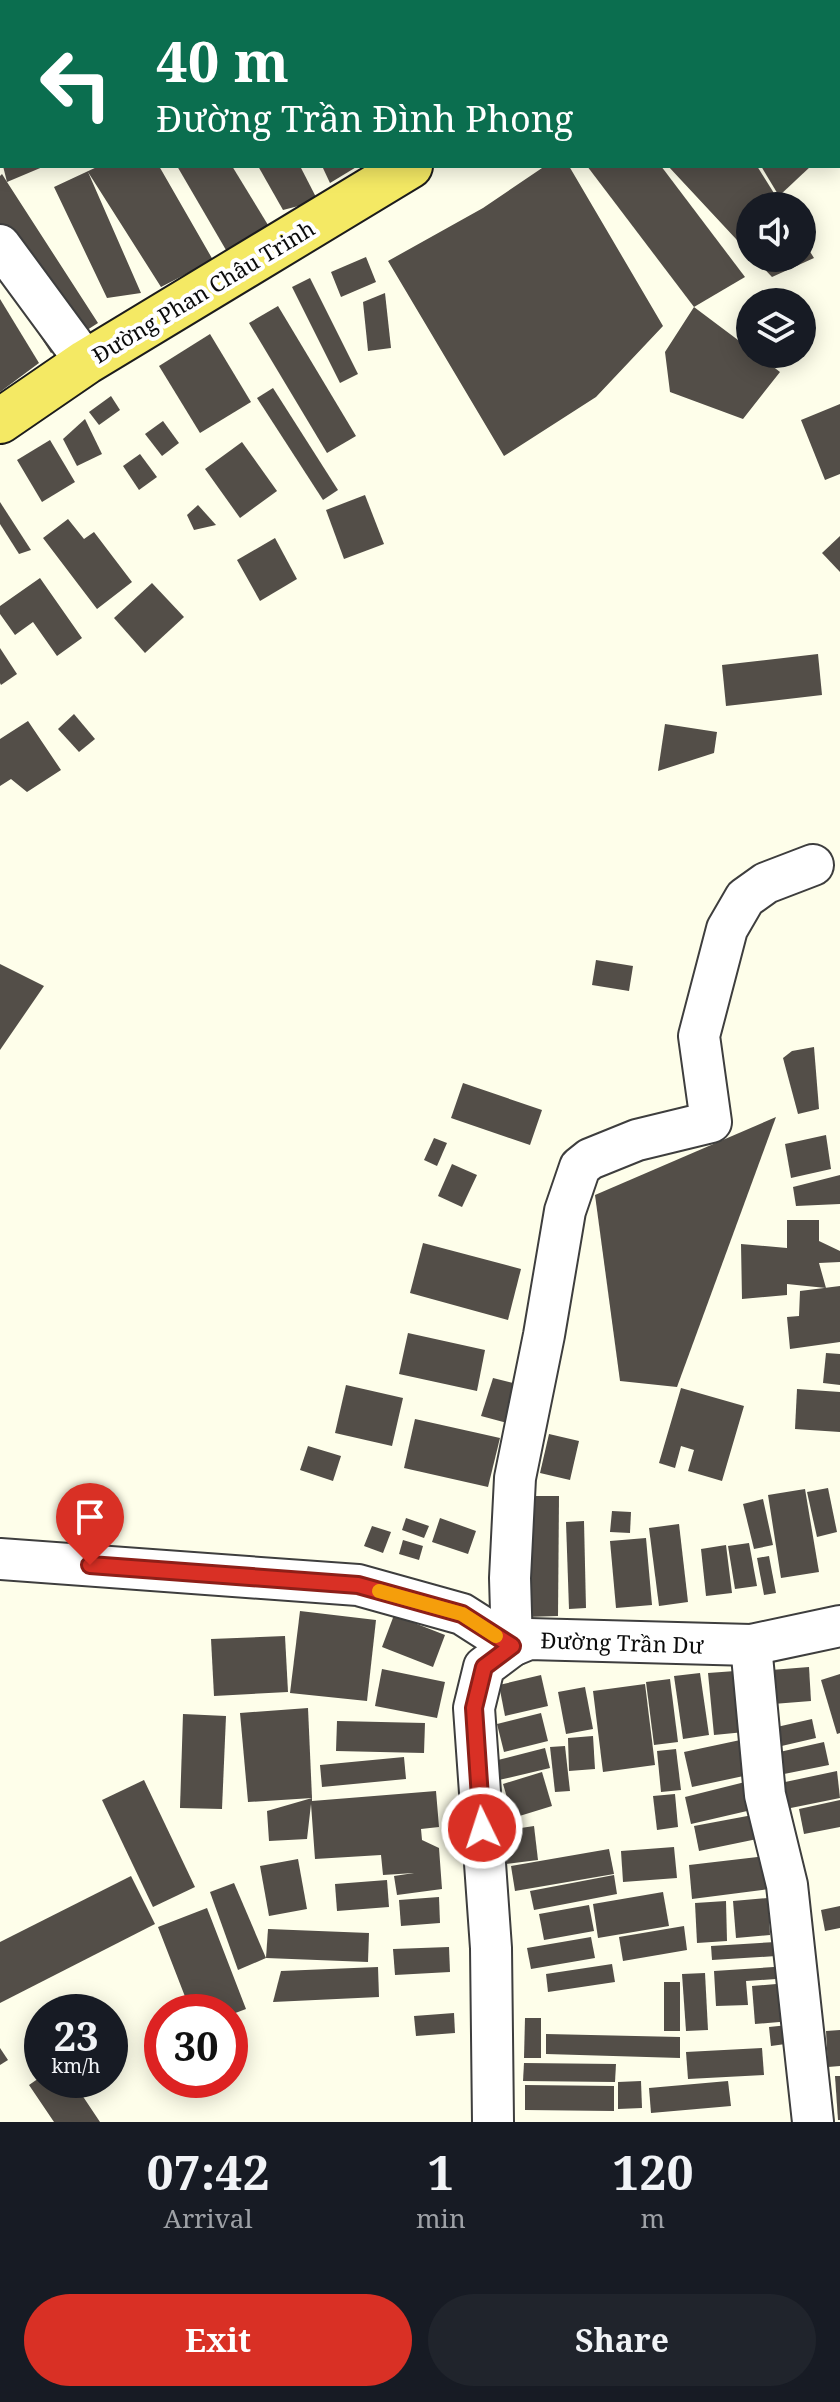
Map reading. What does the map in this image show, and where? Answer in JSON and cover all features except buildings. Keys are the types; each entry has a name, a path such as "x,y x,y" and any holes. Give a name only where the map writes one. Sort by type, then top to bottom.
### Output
{"main road":[{"name":"Đường Phan Châu Trinh","path":"0,421 86,362 407,168"}],"street":[{"path":"0,245 86,362"},
{"path":"512,1646 510,1578 515,1478 565,1211 580,1167 590,1159 637,1140 711,1122 699,1036 727,929 745,898 766,883 813,865"},
{"path":"0,1559 358,1585 462,1614 512,1646"},
{"name":"Đường Trần Dư","path":"493,2122 491,1948 474,1708 484,1667 512,1646 529,1639 751,1645 840,1626"},
{"path":"751,1645 765,1795 787,1885 813,2122"}],"slow traffic":[{"path":"379,1591 462,1614 496,1636"}],"route":[{"path":"90,1565 358,1585 462,1614 512,1646 484,1667 474,1708 482,1828"}]}
